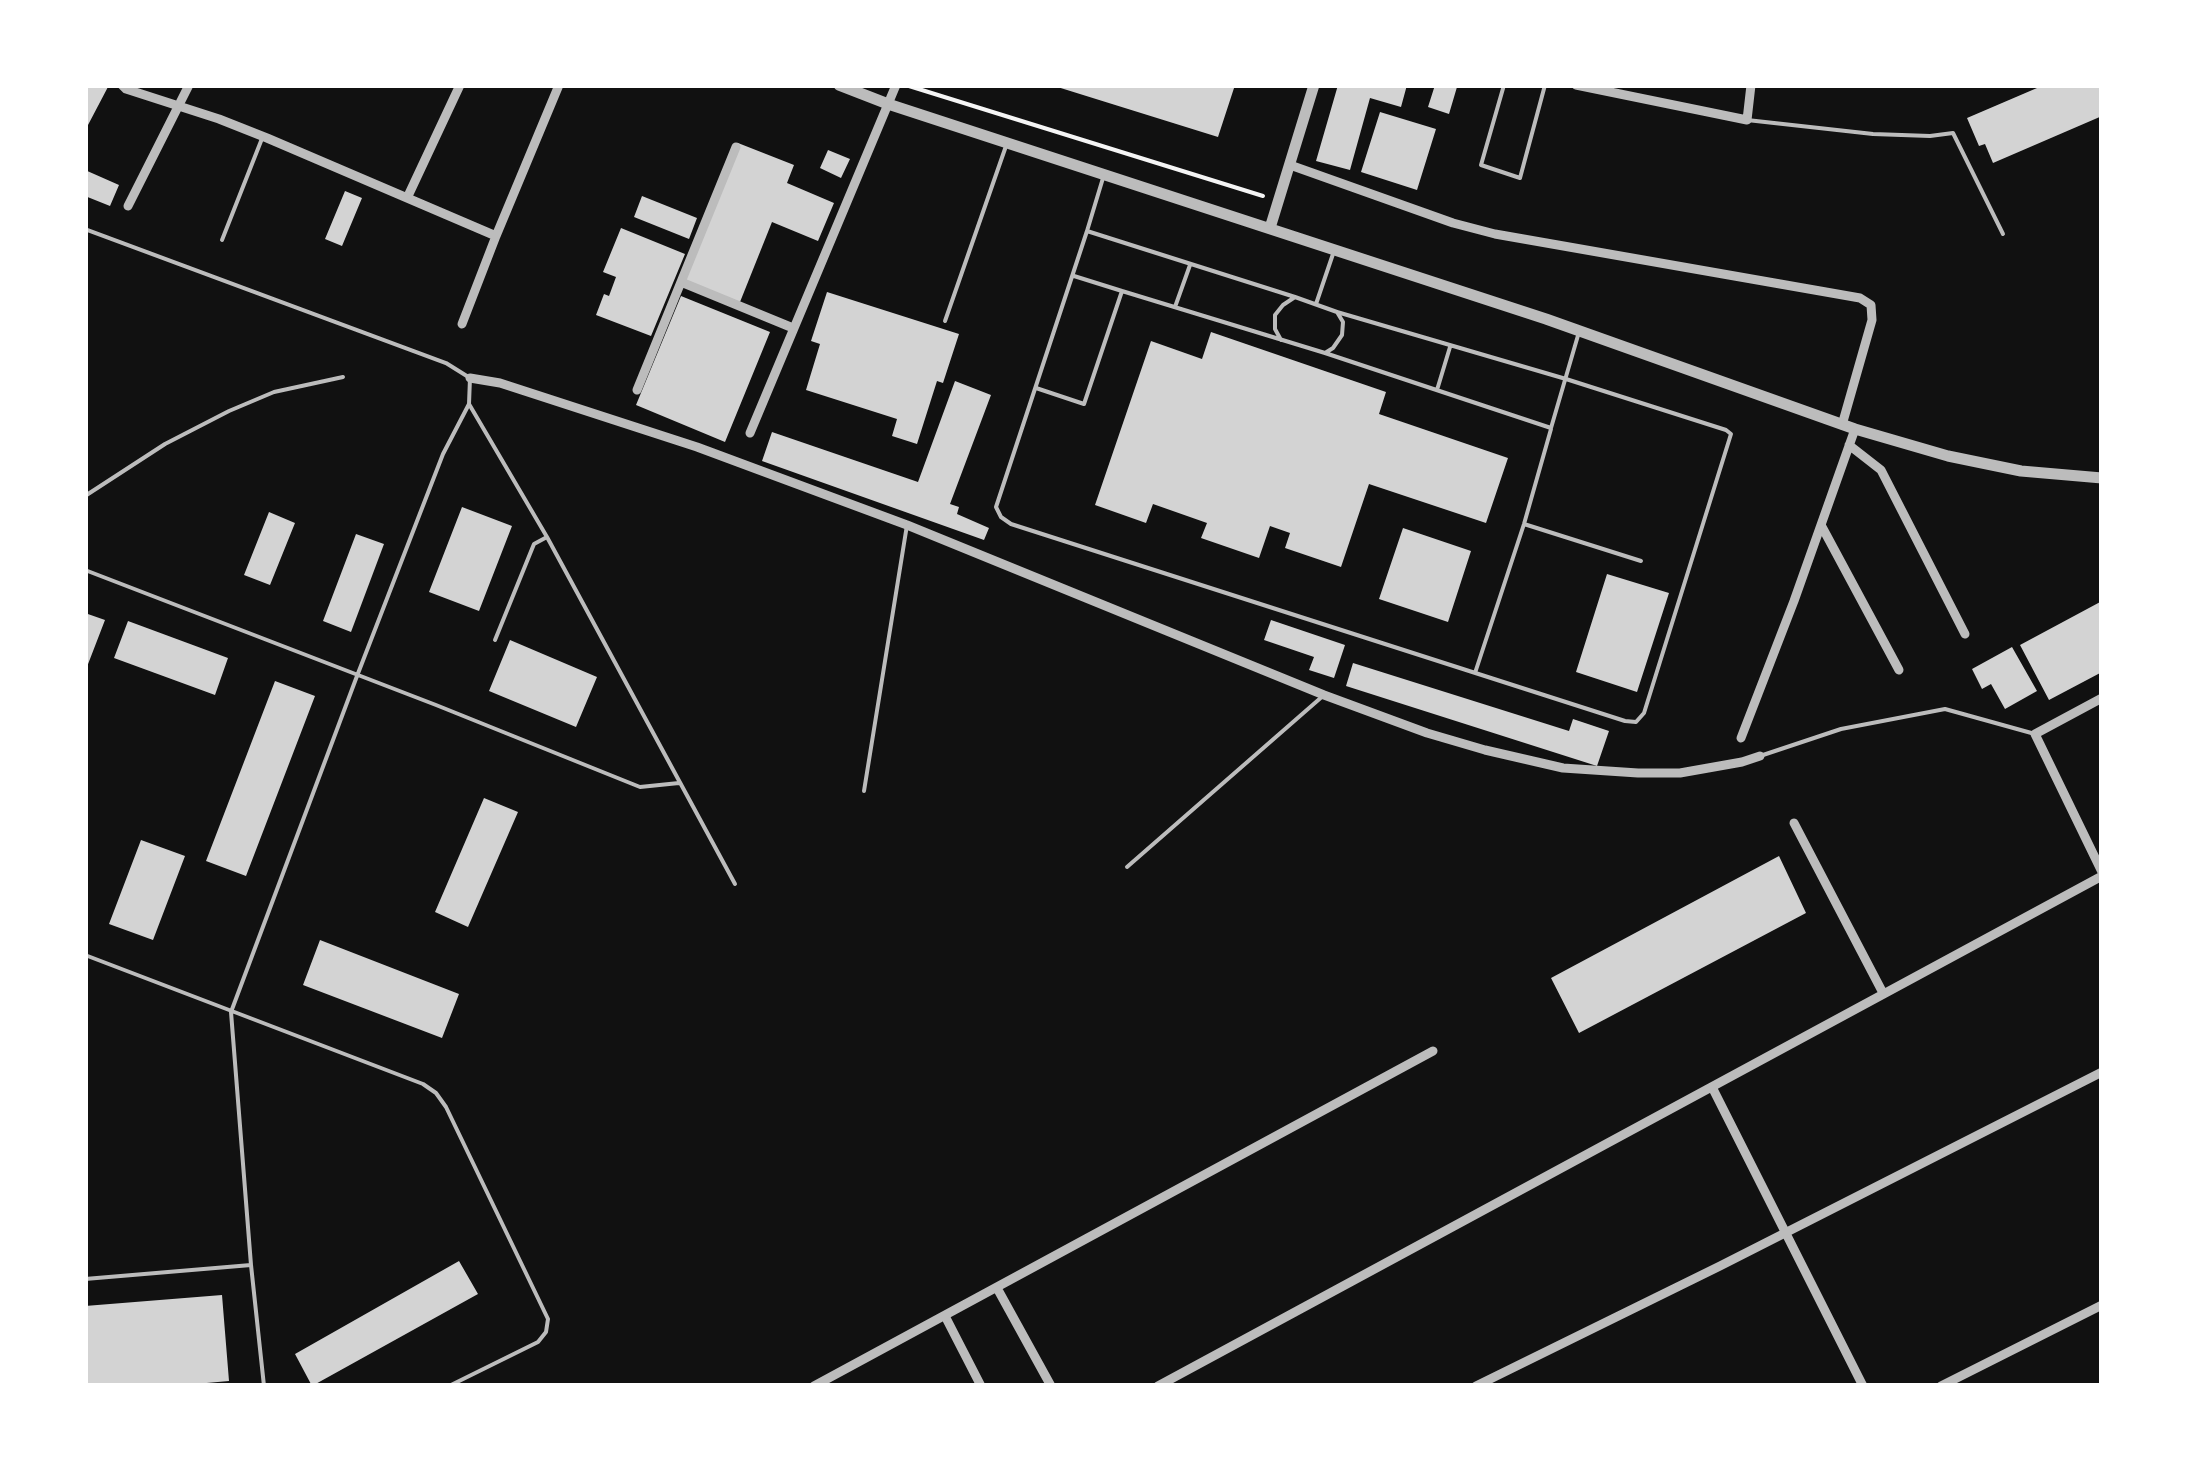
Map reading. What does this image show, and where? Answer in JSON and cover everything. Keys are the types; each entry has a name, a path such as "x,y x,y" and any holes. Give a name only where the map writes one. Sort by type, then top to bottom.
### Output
{"street":[{"path":"122,85 263,136 496,236"},
{"path":"128,206 189,85"},
{"path":"408,196 460,85"},
{"path":"462,324 558,85"},
{"path":"839,85 1580,331 1842,425 1948,456 2021,471 2102,478"},
{"path":"750,432 896,85"},
{"path":"1270,228 1314,85"},
{"path":"1576,85 1747,120 1751,85"},
{"path":"637,390 736,147"},
{"path":"1290,165 1494,234 1860,298 1871,305 1872,320 1842,425"},
{"path":"681,282 793,328"},
{"path":"470,378 500,383 697,448 907,524 1324,695 1427,733 1525,760 1596,772 1680,773 1760,756"},
{"path":"1741,738 1855,429"},
{"path":"1849,445 1881,470 1966,634"},
{"path":"1821,525 1899,670"},
{"path":"1158,1386 2102,874 2035,734 2102,698"},
{"path":"1794,823 1883,993"},
{"path":"814,1386 1433,1051"},
{"path":"1476,1386 2102,1072"},
{"path":"1712,1088 1863,1386"},
{"path":"997,1288 1051,1386"},
{"path":"1941,1386 2102,1306"},
{"path":"945,1316 981,1386"}],"lane":[{"path":"1504,85 1481,164 1520,178 1545,85"},
{"path":"1747,120 1873,134 1954,133 2004,234"},
{"path":"222,240 263,136"},
{"path":"945,321 1008,142"},
{"path":"1087,231 1731,434 1644,713 1636,722 1625,721 1011,524 1001,517 996,507 1105,173"},
{"path":"85,229 446,363 470,378 470,404 443,454 232,1012 264,1386"},
{"path":"1316,304 1335,249"},
{"path":"1175,307 1191,264"},
{"path":"1073,275 1551,428"},
{"path":"1036,388 1084,404 1122,291"},
{"path":"1281,340 1275,329 1275,316 1294,297"},
{"path":"1325,353 1342,335 1337,312"},
{"path":"1475,673 1524,524 1580,331"},
{"path":"1437,390 1451,346"},
{"path":"85,496 165,444 229,412 274,392 343,377"},
{"path":"470,404 547,537 734,884"},
{"path":"864,792 907,524"},
{"path":"1524,524 1641,561"},
{"path":"495,640 534,544 547,537"},
{"path":"85,570 640,787 680,783"},
{"path":"1127,867 1324,695"},
{"path":"1760,756 1841,729 1945,709 2035,734"},
{"path":"85,955 423,1084 436,1093 548,1319 546,1332 538,1342 449,1386"},
{"path":"85,1279 251,1264"}],"path":[{"path":"905,85 1279,200"}],"building":[{"path":"87,85 109,85 88,125 85,124"},
{"path":"1051,85 1235,85 1218,137"},
{"path":"1338,85 1407,85 1401,107 1370,98 1350,170 1316,161"},
{"path":"1435,85 1457,87 1449,114 1428,107"},
{"path":"2044,85 2102,85 2102,116 1993,163 1985,144 1979,146 1967,118"},
{"path":"1380,112 1436,129 1417,190 1361,172"},
{"path":"738,143 794,165 787,183 834,203 818,241 772,222 740,302 684,280"},
{"path":"828,150 850,159 841,178 820,168"},
{"path":"85,170 119,185 110,206 85,196"},
{"path":"345,191 362,198 342,246 325,239"},
{"path":"642,196 697,218 689,239 634,217"},
{"path":"621,228 685,254 651,336 596,315 616,277 603,272"},
{"path":"827,292 959,334 943,383 937,381 917,444 892,436 897,419 806,390 820,344 811,341"},
{"path":"681,296 770,332 725,442 636,405"},
{"path":"1211,332 1386,392 1379,414 1508,458 1486,523 1369,484 1341,567 1285,548 1290,533 1270,526 1259,558 1201,538 1207,523 1153,504 1146,523 1095,505 1151,341 1202,359"},
{"path":"955,381 991,395 950,504 959,507 957,514 989,528 984,540 762,461 772,432 918,482"},
{"path":"462,507 512,526 479,611 429,592"},
{"path":"269,512 295,523 270,585 244,575"},
{"path":"1403,528 1471,551 1448,622 1379,599"},
{"path":"356,534 384,544 351,632 323,621"},
{"path":"1607,574 1669,593 1637,692 1576,672"},
{"path":"2102,601 2102,672 2049,700 2020,645"},
{"path":"85,613 105,620 85,672"},
{"path":"1271,620 1345,645 1334,678 1309,670 1314,657 1264,640"},
{"path":"128,621 228,658 215,695 114,658"},
{"path":"510,640 597,677 576,727 489,691"},
{"path":"2012,647 2037,691 2005,709 1991,684 1982,689 1972,669"},
{"path":"1353,663 1569,731 1573,719 1609,731 1597,766 1346,686"},
{"path":"275,681 315,696 246,876 206,861"},
{"path":"484,798 518,812 468,927 435,912"},
{"path":"141,840 185,856 153,940 109,924"},
{"path":"1779,856 1806,913 1579,1033 1551,978"},
{"path":"320,940 459,994 442,1038 303,985"},
{"path":"459,1261 478,1294 312,1386 295,1354"},
{"path":"222,1295 229,1381 173,1386 85,1386 85,1306"}]}
